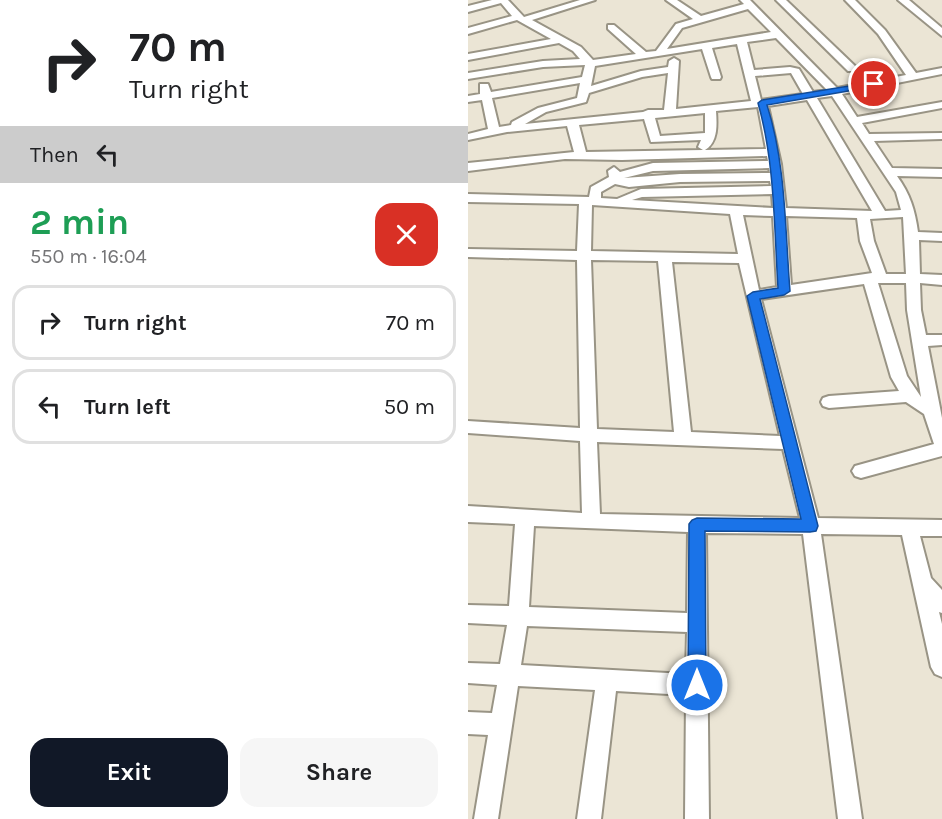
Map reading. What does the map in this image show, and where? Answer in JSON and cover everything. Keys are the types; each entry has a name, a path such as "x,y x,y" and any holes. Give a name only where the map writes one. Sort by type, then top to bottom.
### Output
{"street":[{"path":"468,9 503,0 521,18 577,49 590,63"},
{"path":"671,0 699,19"},
{"path":"781,0 852,69"},
{"path":"850,0 882,32 913,77"},
{"path":"903,0 942,33"},
{"path":"468,31 582,1"},
{"path":"659,53 679,26 747,3 835,92 902,192 909,213 912,236 914,310 919,341 934,379 932,410 942,444"},
{"path":"611,27 643,56"},
{"path":"468,76 543,64 590,63 643,56 780,34"},
{"path":"468,57 560,40"},
{"path":"741,40 749,73 772,134 784,291"},
{"path":"706,46 716,77"},
{"path":"670,111 675,51"},
{"path":"507,129 542,110 578,101 584,97 590,63"},
{"path":"468,99 586,85 673,69"},
{"path":"749,73 793,70 881,215"},
{"path":"468,137 507,129 759,103 835,92 942,71"},
{"path":"480,74 494,132"},
{"path":"855,121 942,105"},
{"path":"703,154 712,130 710,107"},
{"path":"648,113 655,140 708,136"},
{"path":"572,122 581,155"},
{"path":"867,138 942,136"},
{"path":"468,167 553,156 581,155 703,154 774,158"},
{"path":"608,156 615,178"},
{"path":"591,521 584,256 591,202 595,190 615,178 653,168 774,158"},
{"path":"889,172 942,173"},
{"path":"615,178 629,183 680,178 776,183"},
{"path":"620,203 626,198 641,193 776,183"},
{"path":"468,205 468,198 560,199 736,212 863,215 909,213"},
{"path":"736,212 753,296 810,526 850,819"},
{"path":"863,215 899,377 914,401 932,410"},
{"path":"912,236 942,237"},
{"path":"468,253 746,259"},
{"path":"665,258 683,438"},
{"path":"753,296 875,277 942,280"},
{"path":"919,341 942,340"},
{"path":"829,402 910,396"},
{"path":"468,427 589,435 790,442"},
{"path":"861,471 942,449"},
{"path":"468,514 591,521 942,528"},
{"path":"486,819 518,617 525,518"},
{"path":"697,524 697,819"},
{"path":"909,527 942,667"},
{"path":"921,581 942,604"},
{"path":"468,614 697,622"},
{"path":"468,673 507,677 697,685"},
{"path":"589,819 607,681"},
{"path":"468,723 500,724"}],"route":[{"path":"697,685 697,524 810,526 753,296 784,291 772,134 762,103 874,84"}]}
